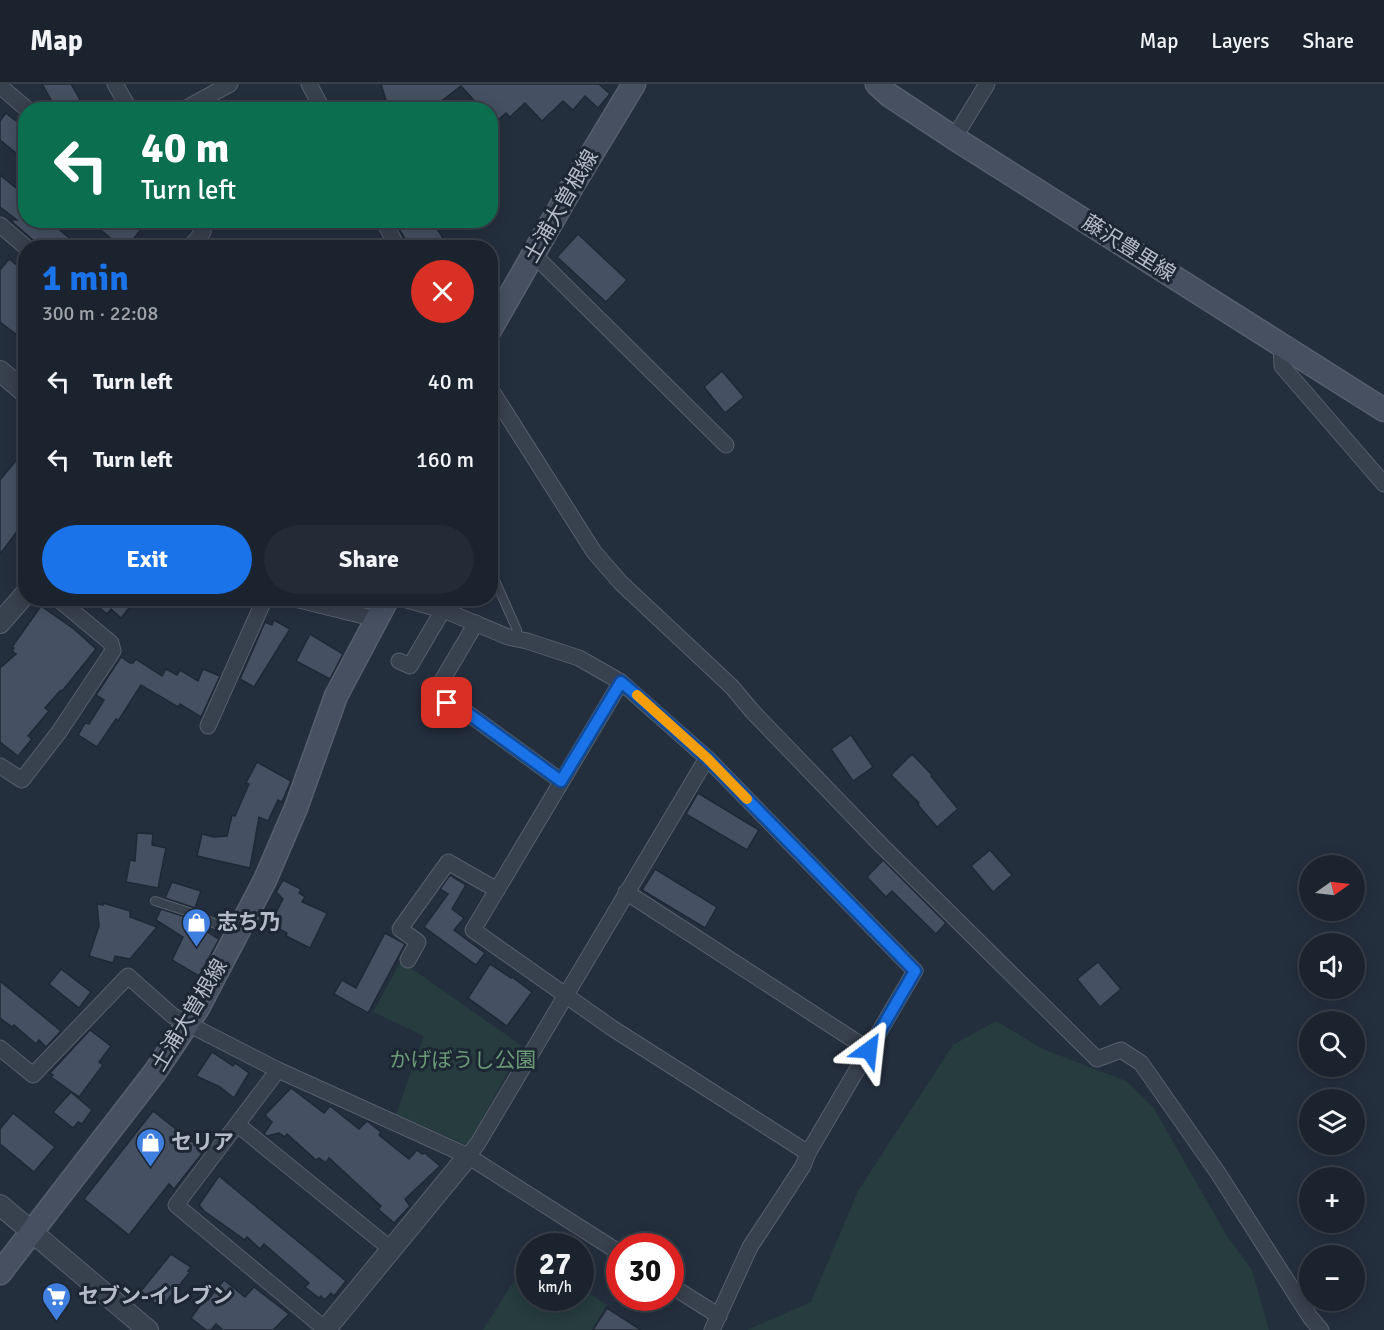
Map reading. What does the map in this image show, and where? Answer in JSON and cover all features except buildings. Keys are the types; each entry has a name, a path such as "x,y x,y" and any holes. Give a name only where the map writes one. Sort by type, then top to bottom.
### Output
{"main road":[{"name":"土浦大曽根線","path":"498,316 532,254 634,84"},
{"name":"藤沢豊里線","path":"877,84 889,95 954,138 1384,410"},
{"name":"土浦大曽根線","path":"0,1273 155,1072 188,1024 266,879 296,808 336,696 383,606"}],"street":[{"path":"115,84 125,102"},
{"path":"197,102 230,84"},
{"path":"309,84 319,102"},
{"path":"954,138 987,84"},
{"path":"2,90 18,102"},
{"path":"0,225 18,240"},
{"path":"196,240 203,232 201,228"},
{"path":"532,254 726,445"},
{"path":"1281,344 1282,366 1384,484"},
{"path":"0,371 18,386"},
{"path":"498,400 594,552 621,583 732,687 752,711 881,845 1097,1059 1121,1050 1140,1063 1218,1173 1310,1317 1321,1330"},
{"path":"0,623 18,602"},
{"path":"0,766 22,780 113,651 111,643 67,606"},
{"path":"208,726 261,606"},
{"path":"325,606 376,618"},
{"path":"429,606 508,637 579,658 621,682 707,758 915,971 808,1153 803,1166 750,1247 716,1323 684,1297"},
{"path":"399,661 410,666 443,610"},
{"path":"477,623 433,696 462,709 561,781"},
{"path":"621,682 473,930 564,996 808,1153"},
{"path":"278,1070 176,1205 325,1330 478,1143 707,758"},
{"path":"408,960 418,942 400,930 448,862 497,890"},
{"path":"626,892 869,1050"},
{"path":"0,1048 33,1075 128,976 173,1016 278,1070 468,1156 606,1243"},
{"path":"238,1125 392,1250"},
{"path":"0,1205 148,1330"}],"lane":[{"path":"498,587 517,630 517,639"},
{"path":"155,901 195,914 236,934"}],"green space":[{"name":"かげぼうし公園","path":"401,961 522,1046 470,1141 464,1144 396,1114 424,1036 373,1012"},
{"path":"996,1021 1043,1049 1126,1081 1153,1107 1227,1236 1252,1270 1269,1330 747,1330 811,1302 858,1191 953,1045"},
{"path":"516,1278 516,1311 594,1311 594,1296 606,1304 592,1330 483,1330"}],"slow traffic":[{"path":"637,695 707,758 747,799"}],"place":[{"name":"志ち乃","path":"196,948"},
{"name":"セリア","path":"150,1168"},
{"name":"セブン-イレブン","path":"57,1322"}],"route":[{"path":"447,703 462,709 561,781 621,682 707,758 915,971 869,1050"}]}
